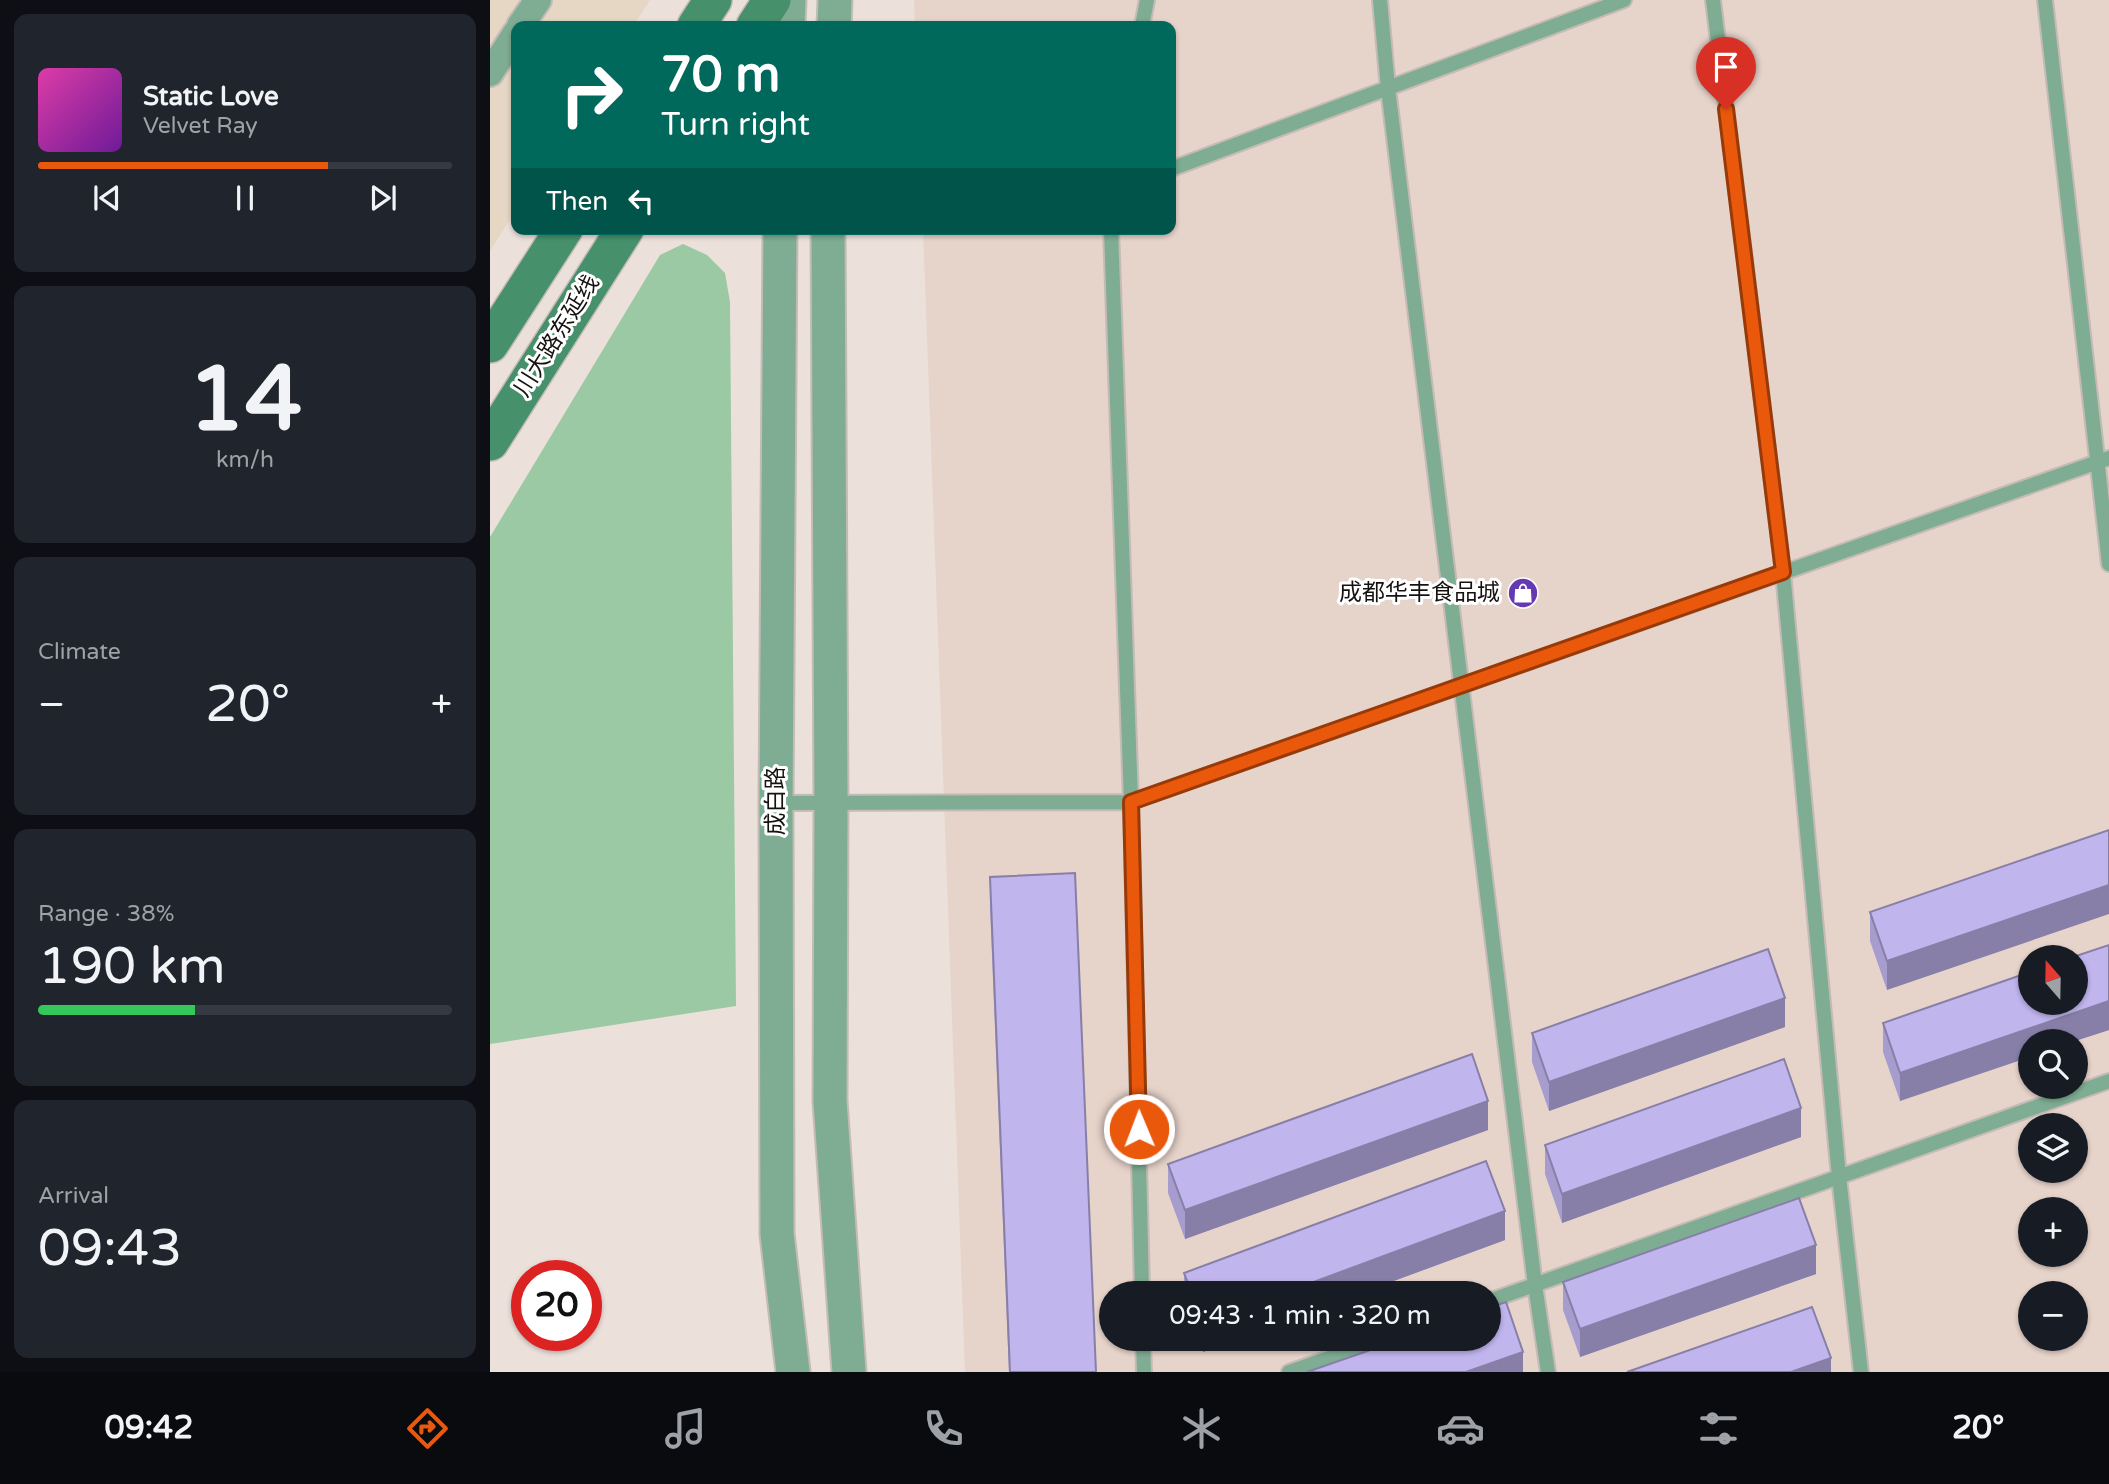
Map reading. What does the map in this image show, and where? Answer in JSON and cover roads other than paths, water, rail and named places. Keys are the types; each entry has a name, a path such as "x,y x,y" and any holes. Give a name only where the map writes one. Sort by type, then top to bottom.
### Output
{"main road":[{"path":"699,21 713,0"},
{"path":"758,21 772,0"},
{"path":"490,344 560,235"},
{"name":"川大路东延线","path":"490,442 621,235"}],"street":[{"path":"523,21 538,0"},
{"path":"788,21 789,0"},
{"path":"834,21 835,0"},
{"path":"490,73 511,41"},
{"path":"759,235 778,262"},
{"name":"成白路","path":"780,235 776,803 777,1234 793,1372"},
{"path":"828,235 830,1101 849,1372"}],"lane":[{"path":"1143,21 1147,0"},
{"path":"1380,0 1388,88 1535,1285 1548,1372"},
{"path":"1176,167 1624,0"},
{"path":"1713,0 1783,572 1839,1177 1861,1372"},
{"path":"2045,0 2103,460 2109,564"},
{"path":"1111,235 1131,802 1142,1281"},
{"path":"776,803 1131,802 2103,460"},
{"path":"1501,1297 2109,1081"},
{"path":"1143,1351 1144,1372"},
{"path":"1289,1372 1349,1351"}],"place":[{"name":"成都华丰食品城","path":"1523,593"}]}
